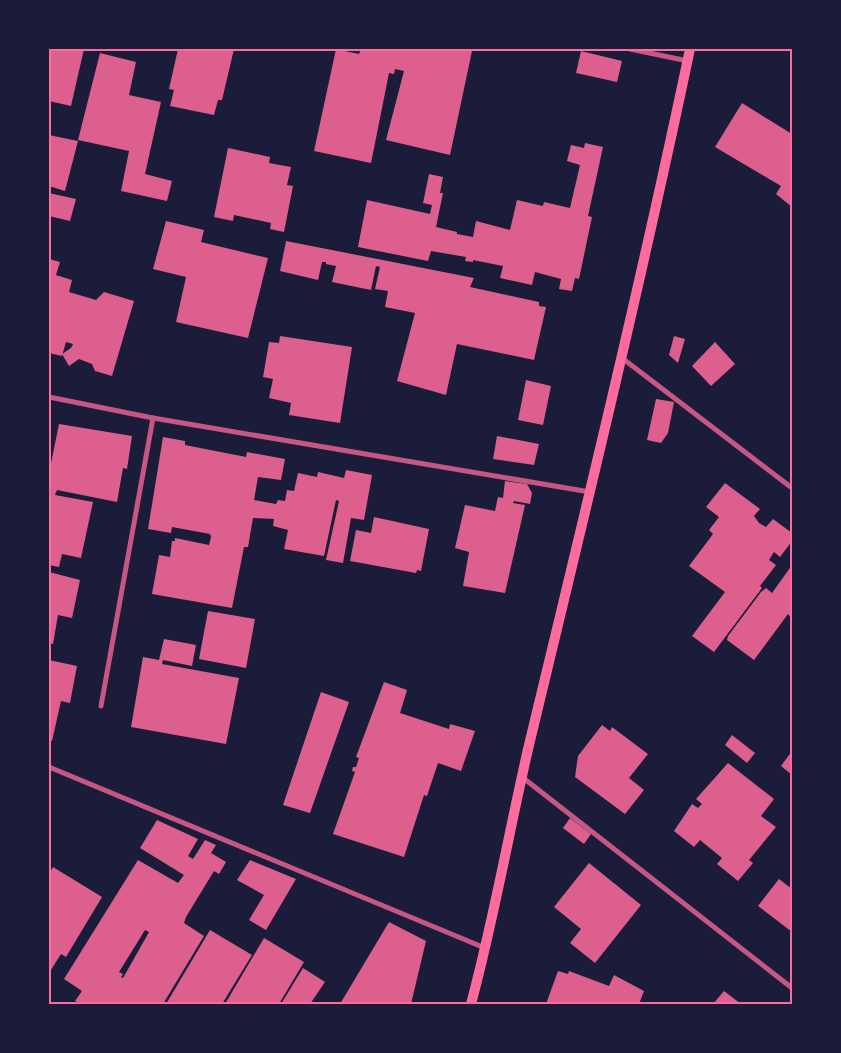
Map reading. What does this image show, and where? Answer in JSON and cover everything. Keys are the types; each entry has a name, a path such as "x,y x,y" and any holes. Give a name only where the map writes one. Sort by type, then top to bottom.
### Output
{"main road":[{"path":"471,1004 486,948 522,777 590,492 690,49"}],"street":[{"path":"630,49 688,61"},
{"path":"621,357 792,488"},
{"path":"49,397 153,418 590,492"},
{"path":"101,706 153,418"},
{"path":"49,767 486,948"},
{"path":"522,777 792,988"}],"building":[{"path":"49,49 84,49 71,106 49,101"},
{"path":"178,49 234,49 222,100 218,100 214,115 170,106 174,90 169,89"},
{"path":"336,49 359,54 361,49 462,49 472,51 450,155 386,140 404,71 395,69 394,74 389,73 371,163 314,151"},
{"path":"581,51 622,61 617,82 576,73"},
{"path":"100,53 136,62 129,95 161,102 145,174 172,181 167,201 121,191 129,151 78,140"},
{"path":"742,103 792,134 792,207 776,194 781,186 715,147"},
{"path":"49,135 78,141 65,191 49,186"},
{"path":"585,143 603,147 588,216 592,217 579,279 575,278 572,291 559,289 561,279 535,272 532,285 500,278 503,266 473,260 473,262 465,261 466,257 431,251 428,261 358,247 367,200 430,214 432,205 423,203 429,174 443,177 440,193 443,193 436,227 457,232 457,234 473,237 476,221 510,230 517,200 543,206 544,202 570,208 580,165 567,161 571,145 584,148"},
{"path":"228,148 270,157 269,163 291,167 287,185 293,186 284,232 270,229 271,223 234,215 233,221 214,217"},
{"path":"49,193 76,199 70,221 49,216"},
{"path":"166,221 204,230 201,242 268,258 248,338 176,322 186,277 153,269"},
{"path":"286,241 474,278 470,287 539,302 539,306 546,307 534,360 457,344 446,395 397,381 415,313 385,307 388,291 375,289 380,267 376,266 371,290 332,282 336,266 326,264 326,262 322,262 318,280 280,271"},
{"path":"49,259 60,262 56,275 72,280 69,292 96,300 104,292 134,301 112,376 95,371 92,364 79,359 69,366 62,355 49,353","holes":["66,342 73,344 71,348 63,354"]},
{"path":"280,336 352,347 340,423 289,415 291,403 269,398 273,379 263,377 269,342 279,343"},
{"path":"674,336 685,339 678,363 669,355"},
{"path":"715,342 735,364 711,386 692,366"},
{"path":"526,380 551,386 543,425 518,420"},
{"path":"656,399 674,402 668,433 661,443 647,440"},
{"path":"59,424 132,436 127,469 123,468 117,502 57,490 55,495 93,502 81,558 62,554 59,567 49,565 49,473"},
{"path":"497,436 539,444 534,465 493,459"},
{"path":"163,437 185,441 185,445 246,457 247,452 285,459 281,480 258,477 254,500 276,504 278,500 285,501 287,490 294,491 298,473 317,477 318,472 344,478 346,470 372,475 364,520 351,518 343,563 326,560 339,501 336,500 324,556 284,549 288,530 273,526 274,519 253,518 248,547 244,547 232,608 152,594 159,555 170,557 172,541 175,541 175,538 209,545 211,537 210,534 172,527 171,533 148,529"},
{"path":"505,481 527,484 532,493 530,504 514,501 513,503 525,505 505,593 463,586 469,552 455,548 465,505 495,511 498,497 503,498"},
{"path":"725,483 760,509 754,516 759,523 766,527 773,519 792,533 792,541 780,557 774,552 769,560 776,565 760,586 762,588 714,652 692,636 725,592 689,566 713,534 709,530 719,517 706,507"},
{"path":"374,517 429,529 421,571 417,570 416,573 350,561 356,530 371,533"},
{"path":"792,565 792,619 788,614 754,660 727,640 728,636 761,592 766,588 772,593"},
{"path":"49,572 80,580 72,618 58,615 53,644 49,643"},
{"path":"208,611 255,619 246,668 199,659"},
{"path":"164,639 196,645 192,666 163,660 162,664 239,678 226,744 131,727 143,657 159,660"},
{"path":"49,660 77,666 70,703 61,701 52,741 49,740"},
{"path":"384,682 407,690 400,713 449,729 450,724 475,731 461,771 438,763 427,796 424,795 404,857 333,834 355,772 352,771 353,767 356,767 359,758 356,757"},
{"path":"321,692 349,702 310,813 283,805"},
{"path":"602,725 610,731 612,727 648,754 629,778 644,790 625,814 575,777 578,756"},
{"path":"732,735 755,753 747,763 725,745"},
{"path":"792,751 792,775 781,766"},
{"path":"728,763 774,799 761,816 776,827 749,860 753,863 738,881 717,864 722,858 700,840 694,847 674,831 692,804 698,808 702,804 696,799"},
{"path":"570,818 591,834 584,844 563,828"},
{"path":"157,820 198,839 188,856 193,859 205,840 216,845 211,853 226,862 219,874 214,871 184,923 204,936 163,1004 82,1004 75,1001 82,991 64,979 138,860 178,883 184,875 140,848","holes":["145,930 149,932 123,978 121,977 123,974 119,972"]},
{"path":"250,860 296,879 266,930 249,920 264,895 237,880"},
{"path":"589,863 641,905 595,963 570,943 581,929 554,907"},
{"path":"53,867 102,897 66,957 61,954 49,973 49,874"},
{"path":"779,879 792,889 792,932 758,906"},
{"path":"389,922 426,941 411,1004 340,1004"},
{"path":"210,930 252,955 222,1004 166,1004"},
{"path":"264,938 304,962 279,1004 225,1004"},
{"path":"303,968 325,982 310,1004 281,1004"},
{"path":"558,971 568,974 569,971 609,986 614,975 644,991 639,1004 546,1004"},
{"path":"724,991 741,1004 713,1004"}]}
